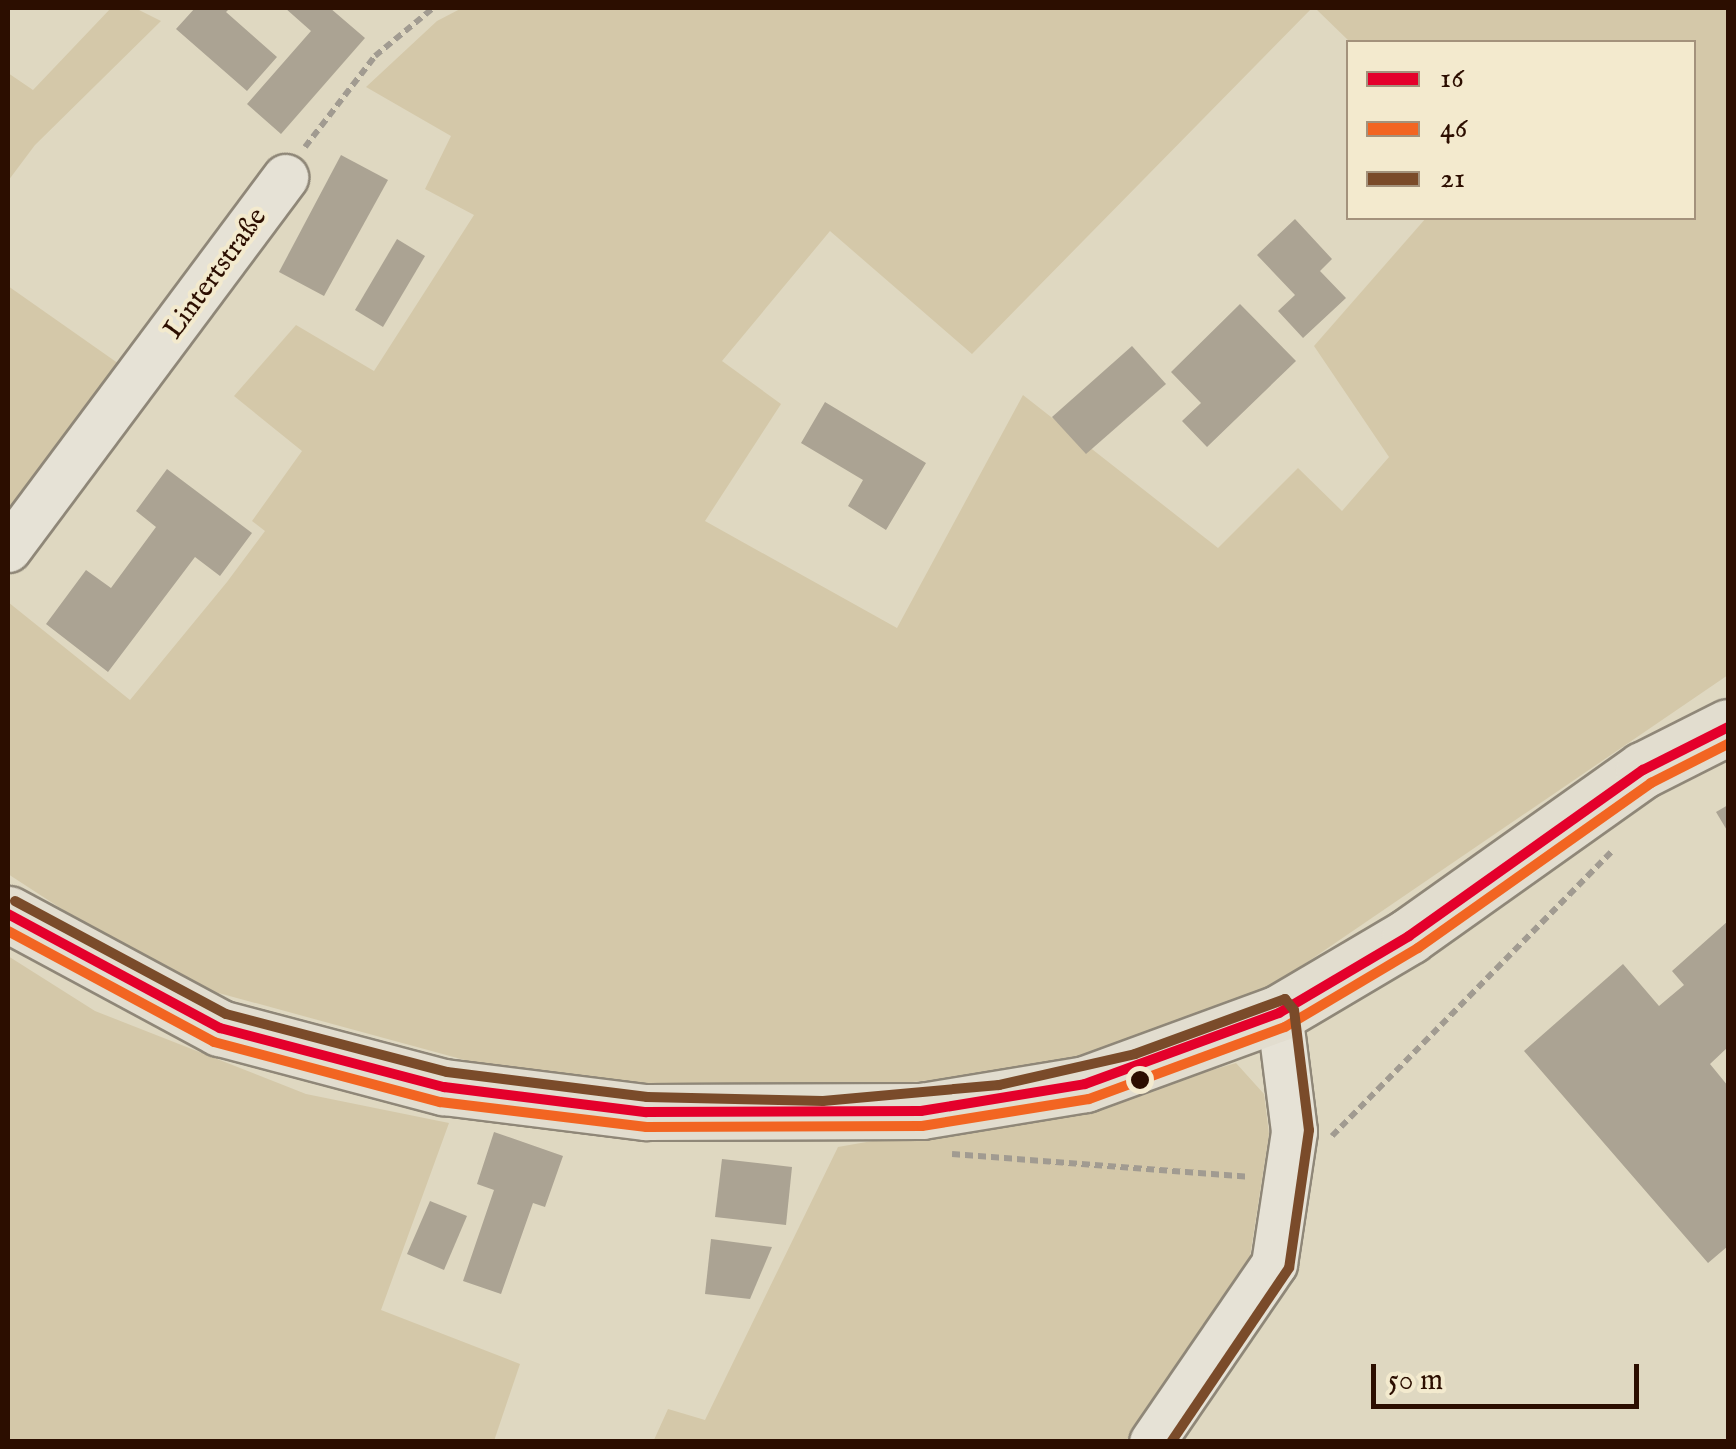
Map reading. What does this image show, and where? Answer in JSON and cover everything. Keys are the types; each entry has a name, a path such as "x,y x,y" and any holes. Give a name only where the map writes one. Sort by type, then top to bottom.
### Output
{"main road":[{"path":"8,914 220,1028 444,1087 646,1112 824,1116 1001,1100 1139,1068 1279,1013 1409,936 1643,770 1728,727"}],"street":[{"name":"Lintertstraße","path":"8,550 285,177"},
{"path":"1152,1442 1274,1264 1289,1180 1293,1093 1279,1013"}],"path":[{"path":"285,177 374,56 433,8"},
{"path":"946,1153 1289,1180 1622,842"}],"shaded area":[{"path":"111,8 135,8 161,21 35,145 8,181 8,73 33,90"},
{"path":"462,8 1312,8 972,354 830,231 722,361 781,404 705,521 897,628 1023,395 1218,548 1298,468 1342,511 1389,457 1314,346 1424,220 1696,220 1696,40 1348,40 1315,8 1728,8 1728,675 1262,993 1130,1046 1005,1072 801,1094 592,1081 472,1062 171,980 8,874 8,602 130,700 265,531 252,521 302,451 234,396 296,325 374,371 474,215 425,189 451,136 366,87 437,21"},
{"path":"8,286 149,385 8,565"},
{"path":"8,956 95,1011 306,1094 449,1123 381,1310 520,1364 494,1441 8,1441"},
{"path":"1236,1063 1264,1094 1269,1134 1250,1256 1126,1441 653,1442 668,1409 705,1420 838,1147 1113,1099"}],"building":[{"path":"195,8 230,8 226,12 277,57 247,91 176,29"},
{"path":"285,8 330,8 365,38 281,134 247,104 311,31"},
{"path":"341,155 388,180 324,296 279,272"},
{"path":"1295,219 1332,259 1320,271 1346,298 1303,338 1278,311 1295,295 1257,255"},
{"path":"397,239 425,256 383,327 355,310"},
{"path":"1240,304 1296,361 1207,447 1182,421 1201,403 1171,372"},
{"path":"1132,346 1166,384 1086,454 1052,417"},
{"path":"825,402 926,463 886,530 848,506 863,480 801,443"},
{"path":"167,469 252,533 220,576 195,557 108,672 46,624 86,570 111,588 156,527 136,511"},
{"path":"1728,805 1728,832 1716,812"},
{"path":"1728,921 1728,1047 1710,1064 1728,1086 1728,1246 1708,1263 1524,1051 1623,964 1659,1006 1684,985 1672,971"},
{"path":"494,1132 563,1156 545,1207 533,1203 501,1294 463,1281 494,1190 477,1184"},
{"path":"722,1159 792,1167 786,1225 715,1217"},
{"path":"430,1201 467,1216 444,1270 407,1254"},
{"path":"711,1239 772,1247 750,1299 705,1294"}],"transit line":[{"name":"16","path":"8,914 220,1028 444,1087 646,1112 921,1111 1085,1084 1279,1013 1409,936 1643,770 1728,727"},
{"name":"46","path":"8,931 214,1042 440,1102 646,1127 922,1126 1089,1099 1285,1027 1418,948 1651,783 1728,744"},
{"name":"21","path":"15,901 226,1014 447,1072 647,1097 823,1101 999,1085 1135,1054 1285,999 1294,1010 1309,1130 1289,1268 1171,1442"}]}
